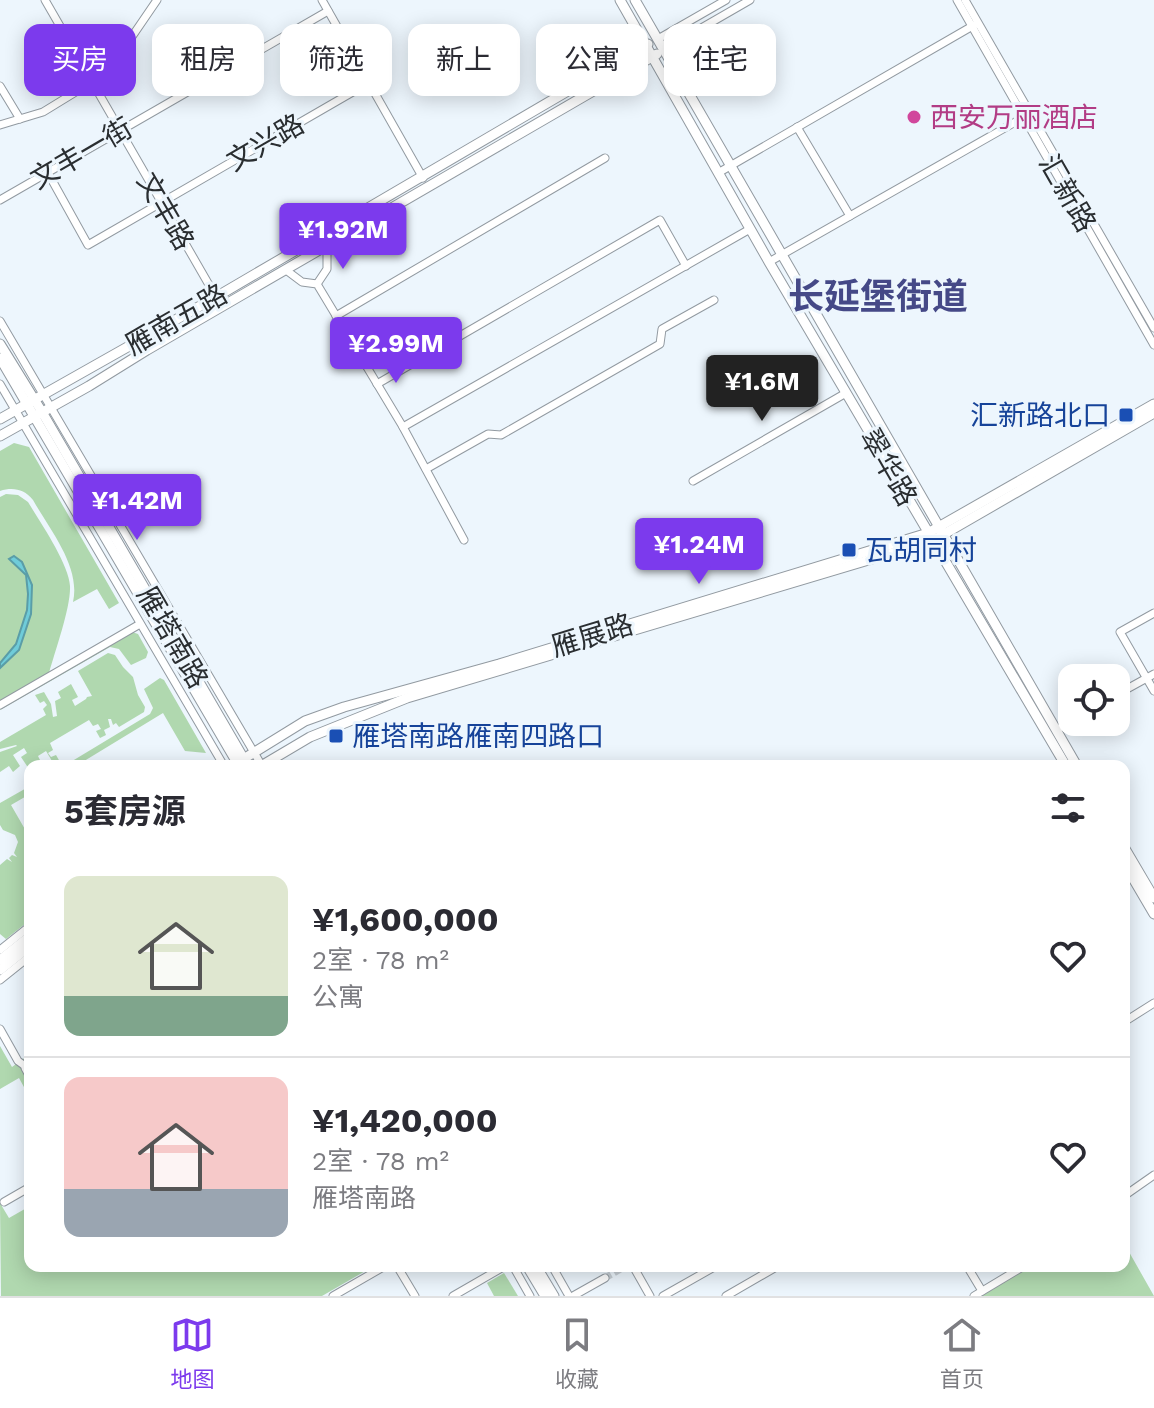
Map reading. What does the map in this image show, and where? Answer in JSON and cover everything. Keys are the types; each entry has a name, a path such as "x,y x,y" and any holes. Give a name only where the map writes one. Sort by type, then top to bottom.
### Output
{"main road":[{"name":"翠华路","path":"620,0 633,24"},
{"name":"翠华路","path":"635,0 664,48"},
{"name":"雁南五路","path":"648,44 658,39"},
{"name":"翠华路","path":"648,50 769,262 1062,760"},
{"name":"雁南五路","path":"0,436 664,50"},
{"name":"雁南五路","path":"0,419 216,297 558,96"},
{"name":"翠华路","path":"691,96 1074,760"},
{"name":"雁塔南路","path":"0,344 145,588 238,760"},
{"name":"雁塔南路","path":"0,358 35,399"},
{"name":"雁展路","path":"272,760 310,737 407,698 930,537 1154,404"},
{"name":"雁展路","path":"940,531 1154,413"},
{"name":"雁展路","path":"245,760 305,721 344,707 930,537"},
{"path":"1130,858 1151,896 1154,914"},
{"path":"1130,870 1151,896"},
{"path":"0,960 24,941"},
{"path":"0,970 24,951"},
{"path":"531,1272 545,1296"},
{"path":"540,1272 554,1296"}],"street":[{"name":"文丰路","path":"45,0 59,24"},
{"path":"136,31 157,0"},
{"path":"322,0 336,24"},
{"name":"雁南五路","path":"658,39 726,0"},
{"name":"雁南五路","path":"708,24 750,0"},
{"name":"汇新路","path":"957,0 975,25 1154,328"},
{"name":"汇新路","path":"965,0 1024,117 1154,345"},
{"name":"文丰一街","path":"0,200 328,11"},
{"path":"718,173 975,25"},
{"path":"0,86 20,119"},
{"path":"0,125 43,112 69,96"},
{"name":"文丰路","path":"100,96 216,297"},
{"name":"文兴路","path":"48,173 88,245 346,96"},
{"path":"378,96 428,187"},
{"path":"769,262 1024,117"},
{"path":"797,127 850,216"},
{"path":"336,316 605,158"},
{"path":"377,384 660,220 686,266"},
{"path":"403,427 750,229"},
{"path":"317,284 327,269 327,246"},
{"path":"286,270 302,282 317,284"},
{"path":"317,284 403,427 464,540"},
{"path":"426,469 488,434 501,435 660,344 662,329 714,300"},
{"path":"0,321 35,399"},
{"path":"0,384 220,760"},
{"path":"693,481 846,393"},
{"path":"43,412 145,588 259,760"},
{"path":"125,600 145,588"},
{"path":"1154,613 1120,632 1150,676 1154,691"},
{"path":"0,705 140,624"},
{"path":"1130,687 1150,676"},
{"path":"0,950 24,931"},
{"path":"0,980 24,961"},
{"path":"1130,1018 1154,1003"},
{"path":"0,1029 18,1061 24,1062"},
{"path":"1130,1192 1154,1175"},
{"path":"4,1202 24,1190"},
{"path":"333,1296 375,1272"},
{"path":"401,1272 415,1296"},
{"path":"453,1296 495,1272"},
{"path":"516,1272 530,1296"},
{"path":"556,1272 571,1296 605,1278"},
{"path":"636,1272 650,1296"},
{"path":"663,1296 705,1272"},
{"path":"726,1296 768,1272"},
{"path":"969,1272 978,1294 1014,1272"}],"green space":[{"path":"14,443 29,447 119,603 109,609 97,589 73,602 73,576 68,562 33,500 18,490 0,491 0,451"},
{"path":"18,495 28,502 59,555 68,577 70,595 49,673 0,702 0,497"},
{"path":"132,632 138,634 148,652 146,658 131,665 119,649 110,647 0,710 0,707"},
{"path":"108,653 115,655 133,677 145,707 144,712 119,727 108,719 110,727 104,730 106,735 100,738 96,731 101,729 98,724 93,726 89,720 50,743 53,750 48,753 51,757 56,755 59,760 51,760 46,751 38,756 40,760 24,762 21,757 27,753 24,748 13,755 20,766 13,772 9,766 0,772 0,752 17,746 0,749 0,742 46,715 43,709 47,705 44,701 40,703 35,695 44,692 51,704 53,717 57,716 55,701 61,698 58,692 71,684 78,697 72,700 75,706 92,696 78,671"},
{"path":"160,678 164,680 206,753 185,751 163,713 86,760 74,760 150,714 153,708 144,689"},
{"path":"24,789 24,797 11,805 24,828 24,925 6,939 0,934 0,865 7,859 12,862 9,858 12,855 17,857 14,853 18,842 15,835 3,830 0,825 0,803"},
{"path":"0,1046 12,1067 24,1058 24,1087 19,1078 0,1089"},
{"path":"0,1203 9,1218 24,1209 24,1272 364,1272 322,1296 1,1296"},
{"path":"1130,1254 1154,1296 981,1296 1021,1272 1130,1272"},
{"path":"504,1273 518,1296 494,1296 487,1283"}],"water":[{"path":"14,556 22,562 32,585 31,614 19,650 0,668 0,663 16,644 27,610 26,575 9,559"}],"tunnel":[{"path":"605,1278 615,1272"}],"place":[{"name":"西安万丽酒店","path":"914,117"},
{"name":"汇新路北口","path":"1126,415"},
{"name":"瓦胡同村","path":"849,550"},
{"name":"雁塔南路雁南四路口","path":"336,736"}],"district":[{"name":"长延堡街道","path":"878,296"}]}
